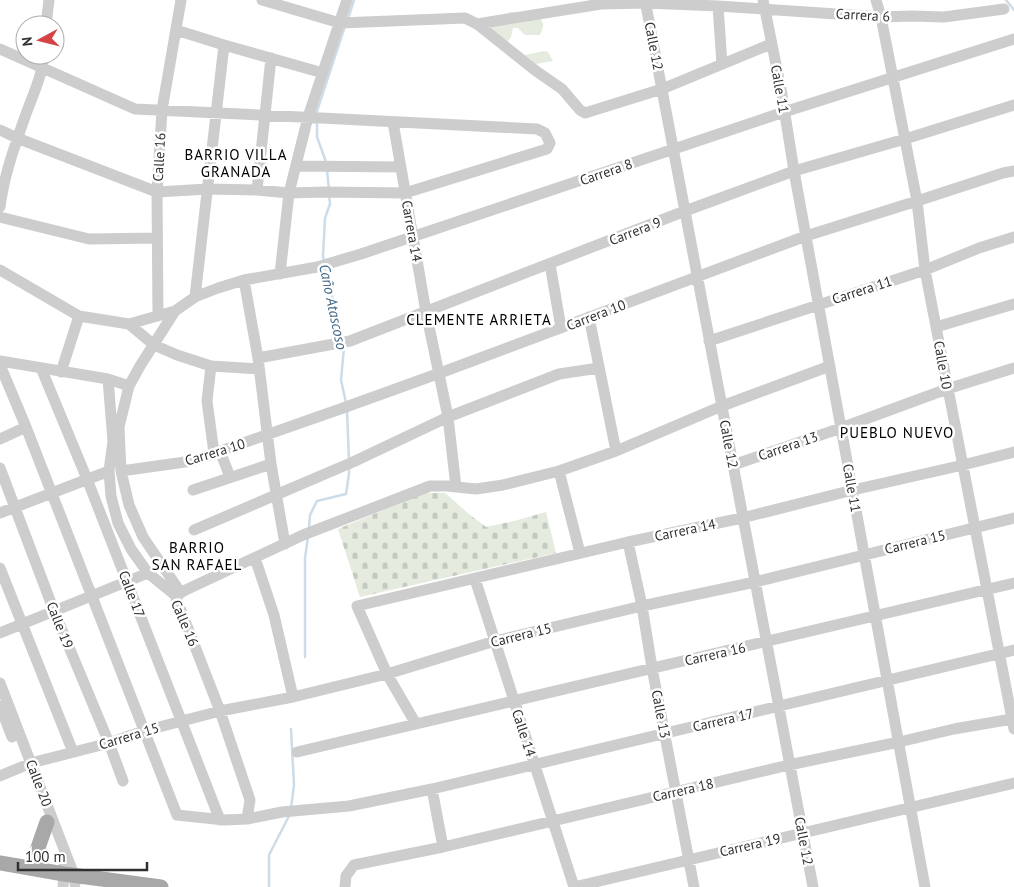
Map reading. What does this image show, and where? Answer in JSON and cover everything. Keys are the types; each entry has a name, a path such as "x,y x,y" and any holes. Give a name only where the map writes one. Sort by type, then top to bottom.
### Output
{"main road":[{"path":"31,868 47,822"},
{"path":"0,863 31,868 94,887"},
{"path":"0,872 68,880 161,887"}],"street":[{"path":"47,15 49,0"},
{"name":"Calle 16","path":"158,316 157,192 162,110 180,0"},
{"path":"262,0 345,23 465,18 477,24 562,89 582,113 588,113 662,89 771,44"},
{"path":"280,274 289,193 314,118 323,73 345,23 347,0"},
{"path":"588,0 601,4"},
{"name":"Calle 10","path":"876,0 881,17 917,201 925,270 1013,719"},
{"name":"Carrera 6","path":"601,4 646,1 718,6 764,4 881,17 944,17 1004,9"},
{"name":"Calle 12","path":"646,1 813,887"},
{"path":"477,24 601,4"},
{"name":"Calle 11","path":"764,4 925,887"},
{"path":"718,6 722,64"},
{"path":"176,30 323,73"},
{"name":"Carrera 8","path":"175,311 195,297 218,288 244,280 317,267 413,238 784,112 1014,39"},
{"path":"195,297 224,45"},
{"path":"0,49 135,110 537,130 544,133 550,143 547,149 405,193 289,193 208,189 157,192 0,130"},
{"path":"257,190 271,58"},
{"path":"0,208 3,186 17,138 42,65"},
{"name":"Carrera 9","path":"129,324 154,345 211,366 258,363 345,342 794,171 1014,105"},
{"name":"Carrera 14","path":"393,122 426,312 448,417 456,487"},
{"path":"297,166 401,167"},
{"name":"Carrera 10","path":"115,471 192,461 440,373 806,236 1014,171"},
{"path":"0,218 89,238 157,238"},
{"name":"Carrera 11","path":"710,341 925,270 979,248 1014,237"},
{"path":"550,264 561,328"},
{"path":"0,270 79,316 129,324 175,311"},
{"path":"244,280 258,363 270,464 285,544"},
{"path":"936,327 1014,304"},
{"name":"Calle 16","path":"175,311 129,386 119,427 111,496 118,523 131,550 148,573 178,594"},
{"path":"61,372 79,316"},
{"path":"589,318 616,451"},
{"path":"129,386 108,379 0,363 144,731"},
{"path":"211,366 208,400 217,452 230,477"},
{"path":"178,594 307,534 430,486 476,489 503,485 559,471 616,451 722,406 830,366"},
{"name":"Calle 17","path":"41,368 127,581 220,820"},
{"path":"194,530 349,464 448,417 559,374 599,368"},
{"name":"Carrera 13","path":"733,465 948,389 1014,368"},
{"name":"Calle 16","path":"108,379 115,471 143,537 178,594 250,800 247,819"},
{"path":"0,438 26,427"},
{"name":"Carrera 14","path":"387,674 356,606 628,542 742,518 1014,452"},
{"path":"193,490 270,464"},
{"name":"Calle 19","path":"0,468 54,611 123,781"},
{"path":"0,513 115,471"},
{"path":"559,471 580,553"},
{"name":"Carrera 15","path":"0,776 28,764 109,743 144,731 220,710 293,697 387,674 495,641 642,606 755,582 1014,518"},
{"name":"Calle 13","path":"628,542 642,606 694,887"},
{"path":"255,558 274,615 293,697"},
{"path":"0,568 73,752"},
{"path":"0,633 148,573"},
{"name":"Calle 14","path":"475,579 574,887"},
{"name":"Carrera 16","path":"298,752 1014,583"},
{"name":"Carrera 17","path":"144,731 177,815 220,820 247,819 282,812 349,806 432,789 1014,650"},
{"path":"387,674 416,724"},
{"name":"Calle 20","path":"0,683 68,880"},
{"name":"Calle 20","path":"0,706 28,764 68,880"},
{"name":"Carrera 18","path":"344,887 346,876 354,865 444,847 789,765 954,729 1013,719"},
{"name":"Carrera 19","path":"574,887 1014,783"},
{"path":"432,789 444,847"}],"green space":[{"path":"510,12 531,14 540,18 543,22 543,27 540,35 525,35 518,28 513,28 508,41 501,39 485,22 505,17"},
{"path":"544,51 548,52 553,61 536,64 525,55"},
{"path":"424,493 445,493 486,527 546,512 556,553 360,597 338,529"}],"waterway":[{"name":"Caño Atascoso","path":"348,19 354,0"},
{"path":"1006,0 1014,10"},
{"name":"Caño Atascoso","path":"316,114 345,26"},
{"name":"Caño Atascoso","path":"317,122 317,137 326,162"},
{"name":"Caño Atascoso","path":"327,170 329,190"},
{"name":"Caño Atascoso","path":"324,261 325,218 330,204 329,195"},
{"name":"Caño Atascoso","path":"326,269 342,339"},
{"name":"Caño Atascoso","path":"344,347 341,380 346,403"},
{"name":"Caño Atascoso","path":"347,411 349,460"},
{"name":"Caño Atascoso","path":"309,529 310,515 317,501 346,494 349,468"},
{"name":"Caño Atascoso","path":"305,657 305,558 308,537"},
{"name":"Caño Atascoso","path":"291,729 294,785 291,808"},
{"name":"Caño Atascoso","path":"269,887 269,855 289,816"}],"district":[{"name":"BARRIO VILLA GRANADA","path":"236,164"},
{"name":"CLEMENTE ARRIETA","path":"479,320"},
{"name":"PUEBLO NUEVO","path":"897,433"},
{"name":"BARRIO SAN RAFAEL","path":"197,556"}]}
